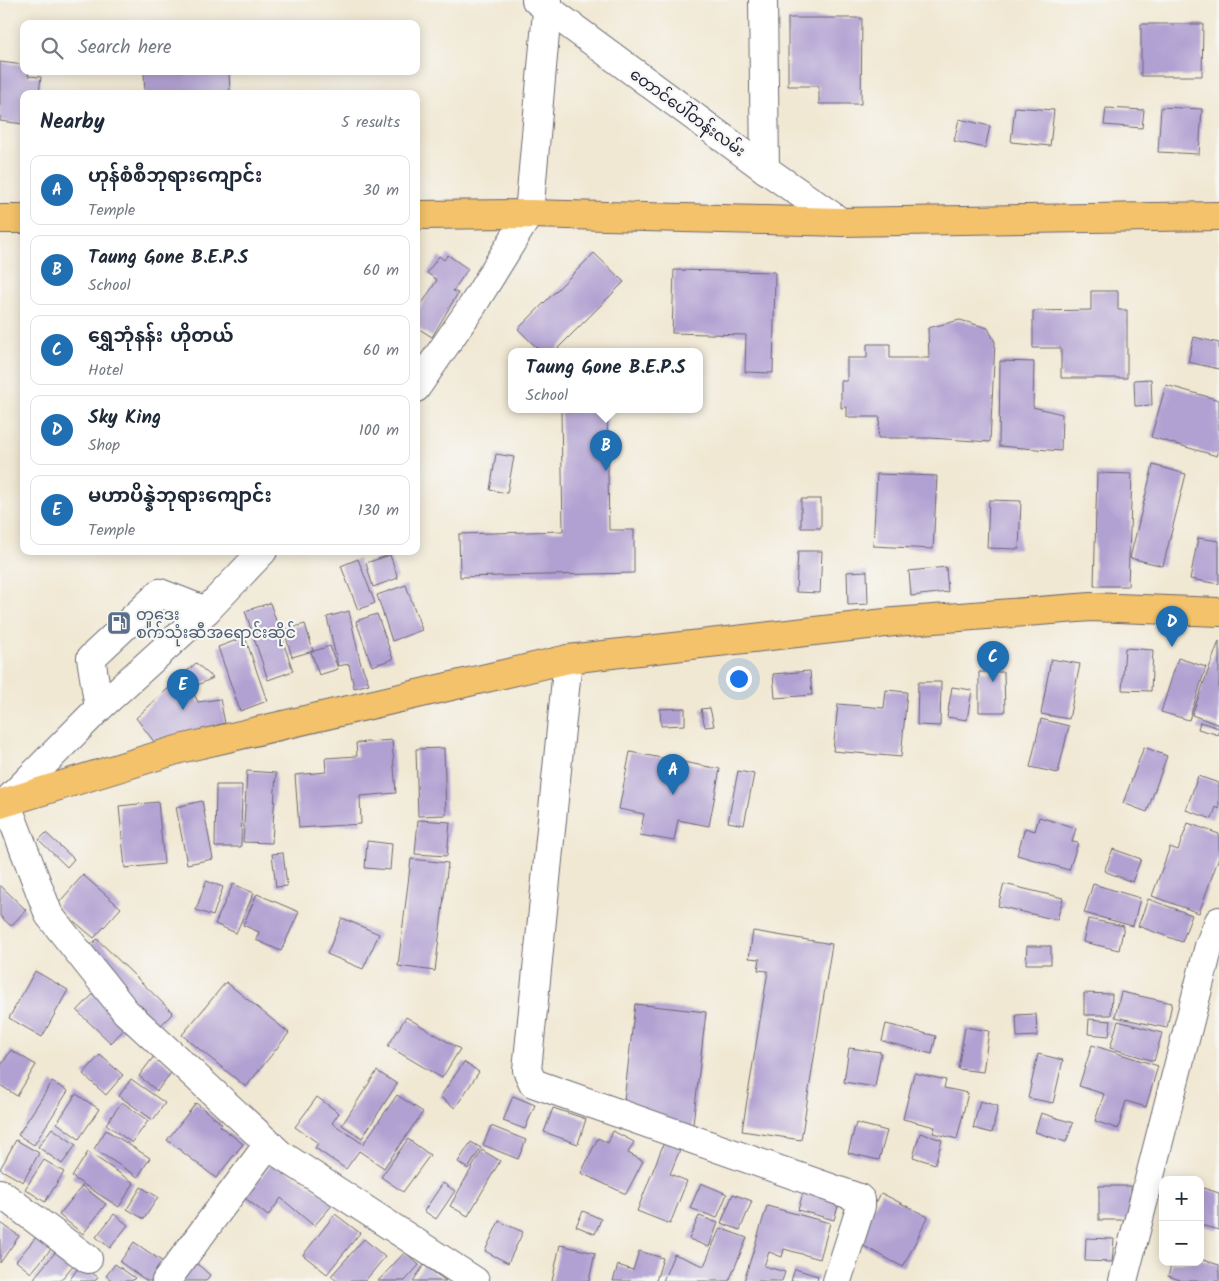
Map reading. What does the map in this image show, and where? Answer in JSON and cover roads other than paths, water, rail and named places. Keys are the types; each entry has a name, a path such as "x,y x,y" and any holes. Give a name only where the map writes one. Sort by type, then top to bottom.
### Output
{"main road":[{"path":"420,215 529,214 841,222 1219,216"},
{"path":"0,219 20,219"},
{"path":"2,805 180,749 568,659 894,622 1091,607 1219,612"}],"street":[{"path":"763,0 765,169"},
{"path":"420,382 473,305 529,214 544,3"},
{"name":"တောင်ပေါ်တန်းလမ်း","path":"544,3 765,169 841,222"},
{"path":"259,555 206,611 99,708 2,805 48,915 126,1012 280,1154 475,1281"},
{"path":"99,708 91,658 160,593 206,611"},
{"path":"568,659 527,1070 533,1083 859,1198 861,1206 836,1281"},
{"path":"1122,1281 1209,946 1219,921"},
{"path":"166,1281 269,1143"},
{"path":"0,1193 88,1259"}],"place":[{"name":"Taung Gone B.E.P.S","path":"606,471"},
{"name":"တူဒေး စက်သုံးဆီအရောင်းဆိုင်","path":"119,623"},
{"name":"Sky King","path":"1172,647"},
{"name":"ရွှေဘုံနန်း ဟိုတယ်","path":"993,682"},
{"name":"မဟာပိန္နဲဘုရားကျောင်း","path":"183,710"},
{"name":"ဟုန်စံစီဘုရားကျောင်း","path":"673,795"}]}
